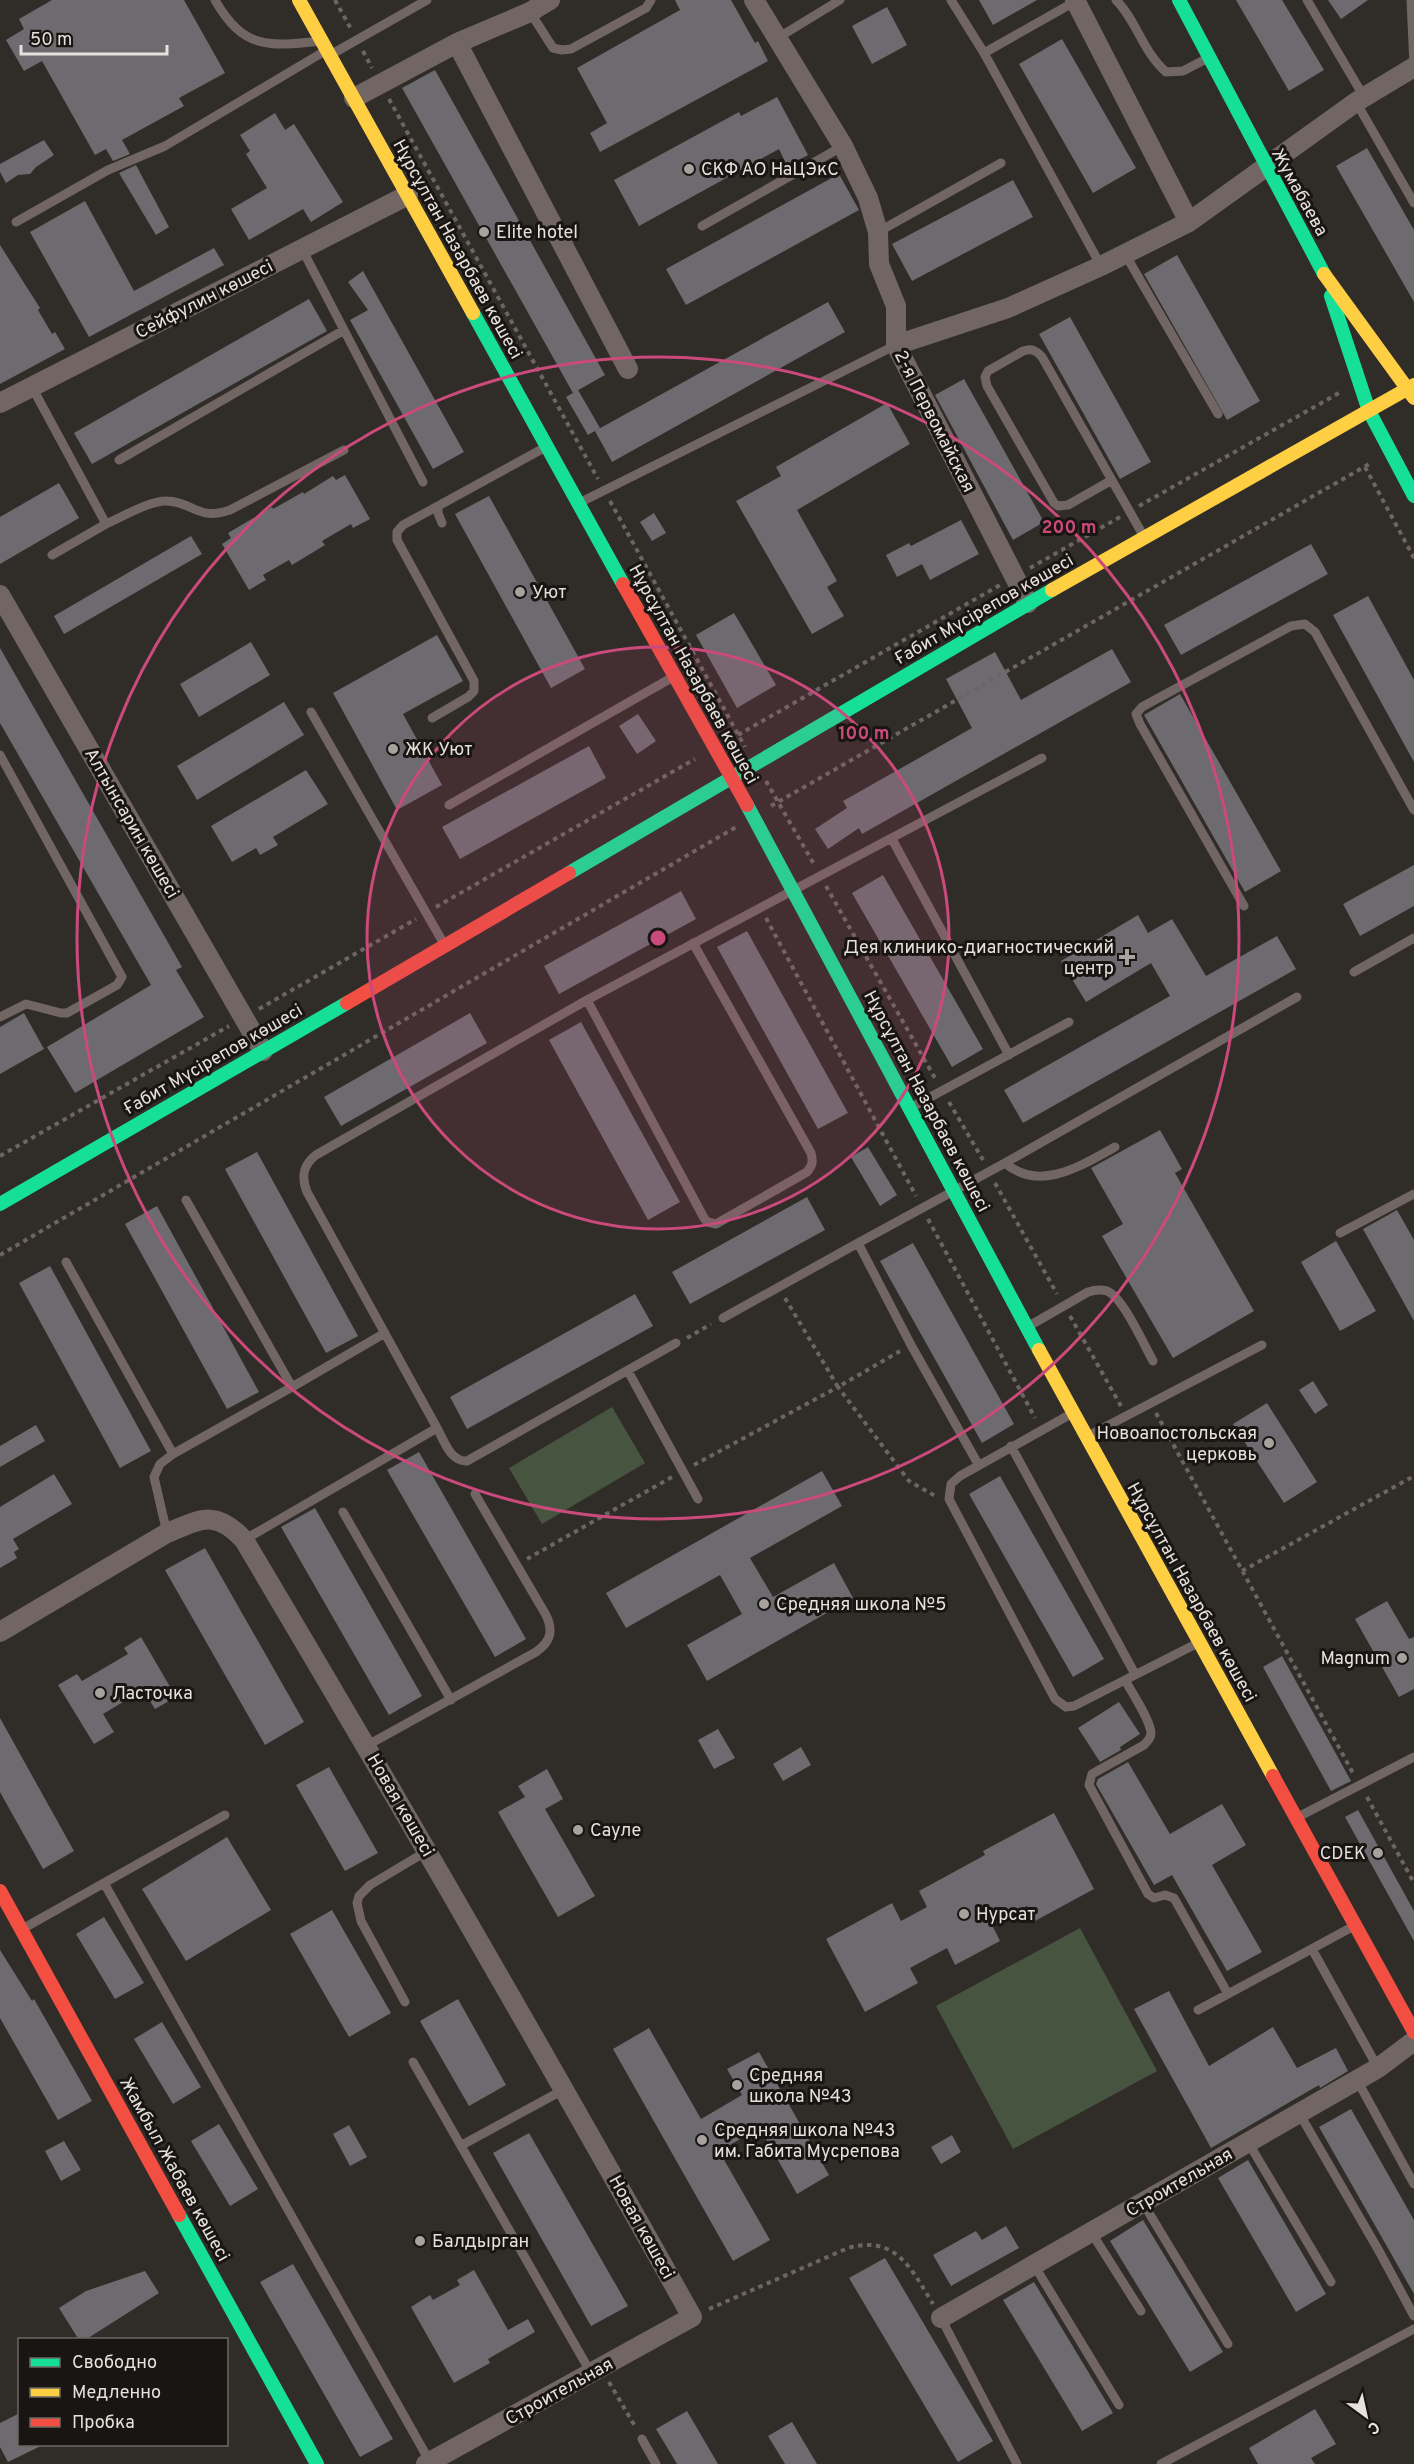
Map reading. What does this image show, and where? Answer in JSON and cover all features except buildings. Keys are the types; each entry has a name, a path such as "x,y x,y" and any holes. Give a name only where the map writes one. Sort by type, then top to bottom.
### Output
{"main road":[{"name":"Нұрсұлтан Назарбаев көшесі","path":"299,0 753,817 1026,1327 1414,2032"},
{"name":"Жумабаева","path":"1179,0 1324,274 1412,391"},
{"path":"1324,274 1358,383 1414,496"},
{"name":"Ғабит Мүсірепов көшесі","path":"0,1204 731,779 1028,603 1370,411 1412,391"},
{"name":"Жамбыл Жабаев көшесі","path":"0,1891 6,1914 22,1929 317,2464"}],"street":[{"path":"354,98 457,43 530,12 550,0"},
{"name":"2-я Первомайская","path":"754,0 843,146 868,198 878,232 879,264 896,306 896,345 1028,603"},
{"path":"1077,0 1189,222"},
{"path":"457,43 628,369"},
{"path":"896,345 1008,308 1101,266 1189,222 1360,100 1414,67"},
{"name":"Сейфулин көшесі","path":"0,403 408,195"},
{"name":"Алтынсарин көшесі","path":"0,595 263,1051"},
{"name":"Новая көшесі","path":"0,1632 167,1533 196,1521 214,1519 226,1523 244,1540 565,2089 692,2317"},
{"name":"Строительная","path":"941,2318 1378,2068 1414,2041"},
{"name":"Строительная","path":"428,2463 692,2317"}],"lane":[{"path":"215,0 233,27 244,36 258,42 326,49"},
{"path":"16,222 108,170 165,146 326,49 357,40 427,0"},
{"path":"530,12 553,48 562,51 571,49 646,8 651,0"},
{"path":"776,39 840,0"},
{"path":"951,0 984,53 1101,266"},
{"path":"984,53 1077,0"},
{"path":"1116,0 1124,8 1153,60 1167,72 1183,71 1209,58"},
{"path":"1307,0 1414,203"},
{"path":"1411,0 1414,67"},
{"path":"702,226 843,146"},
{"path":"878,232 1001,163"},
{"path":"302,249 423,482"},
{"path":"1125,254 1218,414"},
{"path":"119,460 344,330"},
{"path":"579,503 896,345"},
{"path":"1112,480 1068,504 1058,506 1054,503 987,386 985,381 988,371 1023,351 1038,352 1112,480 1129,512 1144,537"},
{"path":"32,387 106,524"},
{"path":"432,718 468,697 474,691 474,681 397,540 397,532 403,525 547,446"},
{"path":"51,555 106,524 163,501 170,501 204,514 217,514 230,510 344,450"},
{"path":"438,506 442,523"},
{"path":"1244,906 1137,719 1138,710 1142,707 1291,626 1305,624 1315,632 1414,810"},
{"path":"449,805 675,676"},
{"path":"311,712 444,945"},
{"path":"0,755 122,977 117,985 67,1013 26,1004 0,1017"},
{"path":"676,1343 467,1461 461,1461 453,1455 437,1428 307,1192 303,1177 307,1163 316,1155 587,1000 1042,758"},
{"path":"892,839 1009,1055"},
{"path":"1354,972 1414,938"},
{"path":"587,1000 704,1218 707,1222 716,1224 807,1172 812,1167 813,1161 811,1153 693,943"},
{"path":"723,1318 954,1189 989,1172 1297,998"},
{"path":"910,1109 1069,1022"},
{"path":"1005,1163 1021,1173 1053,1176 1078,1167 1115,1147"},
{"path":"1340,1233 1414,1194"},
{"path":"186,1200 292,1387"},
{"path":"858,1243 911,1345 978,1464"},
{"path":"66,1262 173,1454"},
{"path":"1026,1327 1094,1290 1108,1292 1119,1302 1154,1361"},
{"path":"167,1533 154,1477 160,1464 173,1454 385,1333"},
{"path":"1086,1437 1262,1345"},
{"path":"627,1371 698,1499"},
{"path":"1073,1413 978,1464 951,1484 948,1494 950,1504 1055,1699 1066,1707 1074,1706 1200,1642"},
{"path":"244,1540 437,1428"},
{"path":"1011,1446 1135,1674"},
{"path":"366,1746 536,1652 545,1645 550,1636 548,1621 475,1494"},
{"path":"343,1512 451,1700"},
{"path":"1125,1680 1148,1724 1151,1732 1150,1739 1144,1745 1092,1774 1089,1785 1148,1894 1154,1898 1166,1895 1174,1898 1228,1994"},
{"path":"1296,1818 1414,1757"},
{"path":"22,1929 225,1815"},
{"path":"405,2002 361,1921 357,1903 359,1896 370,1885 427,1851"},
{"path":"104,1882 428,2463"},
{"path":"1198,2010 1354,1926"},
{"path":"1312,1949 1378,2068"},
{"path":"413,2062 596,2371"},
{"path":"1357,2080 1414,2184"},
{"path":"462,2145 565,2089"},
{"path":"1299,2113 1414,2316"},
{"path":"1248,2142 1331,2282"},
{"path":"1143,2203 1228,2344"},
{"path":"1091,2232 1141,2311"},
{"path":"1034,2265 1119,2405"},
{"path":"941,2318 1017,2464"},
{"path":"1161,2464 1414,2329"},
{"path":"642,2439 656,2464"}],"path":[{"path":"335,0 738,734 1122,1408 1154,1410 1414,1883"},
{"path":"0,1156 1358,383"},
{"path":"0,1255 778,802 1392,452"},
{"path":"1365,467 1414,558"},
{"path":"760,907 1041,1430"},
{"path":"778,1287 838,1387 909,1481 950,1504"},
{"path":"676,1343 723,1318"},
{"path":"516,1565 911,1345"},
{"path":"1242,1571 1414,1476"},
{"path":"692,2317 848,2248 868,2244 891,2250 902,2258 910,2267 941,2318"},
{"path":"596,2371 642,2439"}],"green space":[{"path":"612,1407 645,1463 542,1524 509,1468"},
{"path":"1080,1928 1157,2071 1013,2149 936,2006"}],"traffic: fast":[{"path":"1179,0 1324,274"},
{"path":"1331,296 1369,411 1414,496"},
{"path":"473,313 623,584"},
{"path":"569,873 1052,590"},
{"path":"747,805 1039,1350"},
{"path":"0,1204 347,1003"},
{"path":"179,2215 317,2464"}],"traffic: slow":[{"path":"299,0 473,313"},
{"path":"1324,274 1414,398"},
{"path":"1052,590 1414,385"},
{"path":"1039,1350 1273,1776"}],"traffic: jam":[{"path":"623,584 747,805"},
{"path":"347,1003 569,873"},
{"path":"1273,1776 1414,2032"},
{"path":"0,1891 179,2215"}],"place":[{"name":"СКФ АО НаЦЭкС","path":"689,169"},
{"name":"Elite hotel","path":"484,232"},
{"name":"Уют","path":"520,592"},
{"name":"ЖК Уют","path":"393,749"},
{"name":"Дея клинико-диагностический центр","path":"1127,957"},
{"name":"Новоапостольская церковь","path":"1269,1443"},
{"name":"Средняя школа №5","path":"764,1604"},
{"name":"Magnum","path":"1402,1658"},
{"name":"Ласточка","path":"100,1693"},
{"name":"Сауле","path":"578,1830"},
{"name":"CDEK","path":"1378,1853"},
{"name":"Нурсат","path":"964,1914"},
{"name":"Средняя школа №43","path":"737,2085"},
{"name":"Средняя школа №43 им. Габита Мусрепова","path":"702,2140"},
{"name":"Балдырган","path":"420,2241"}]}
